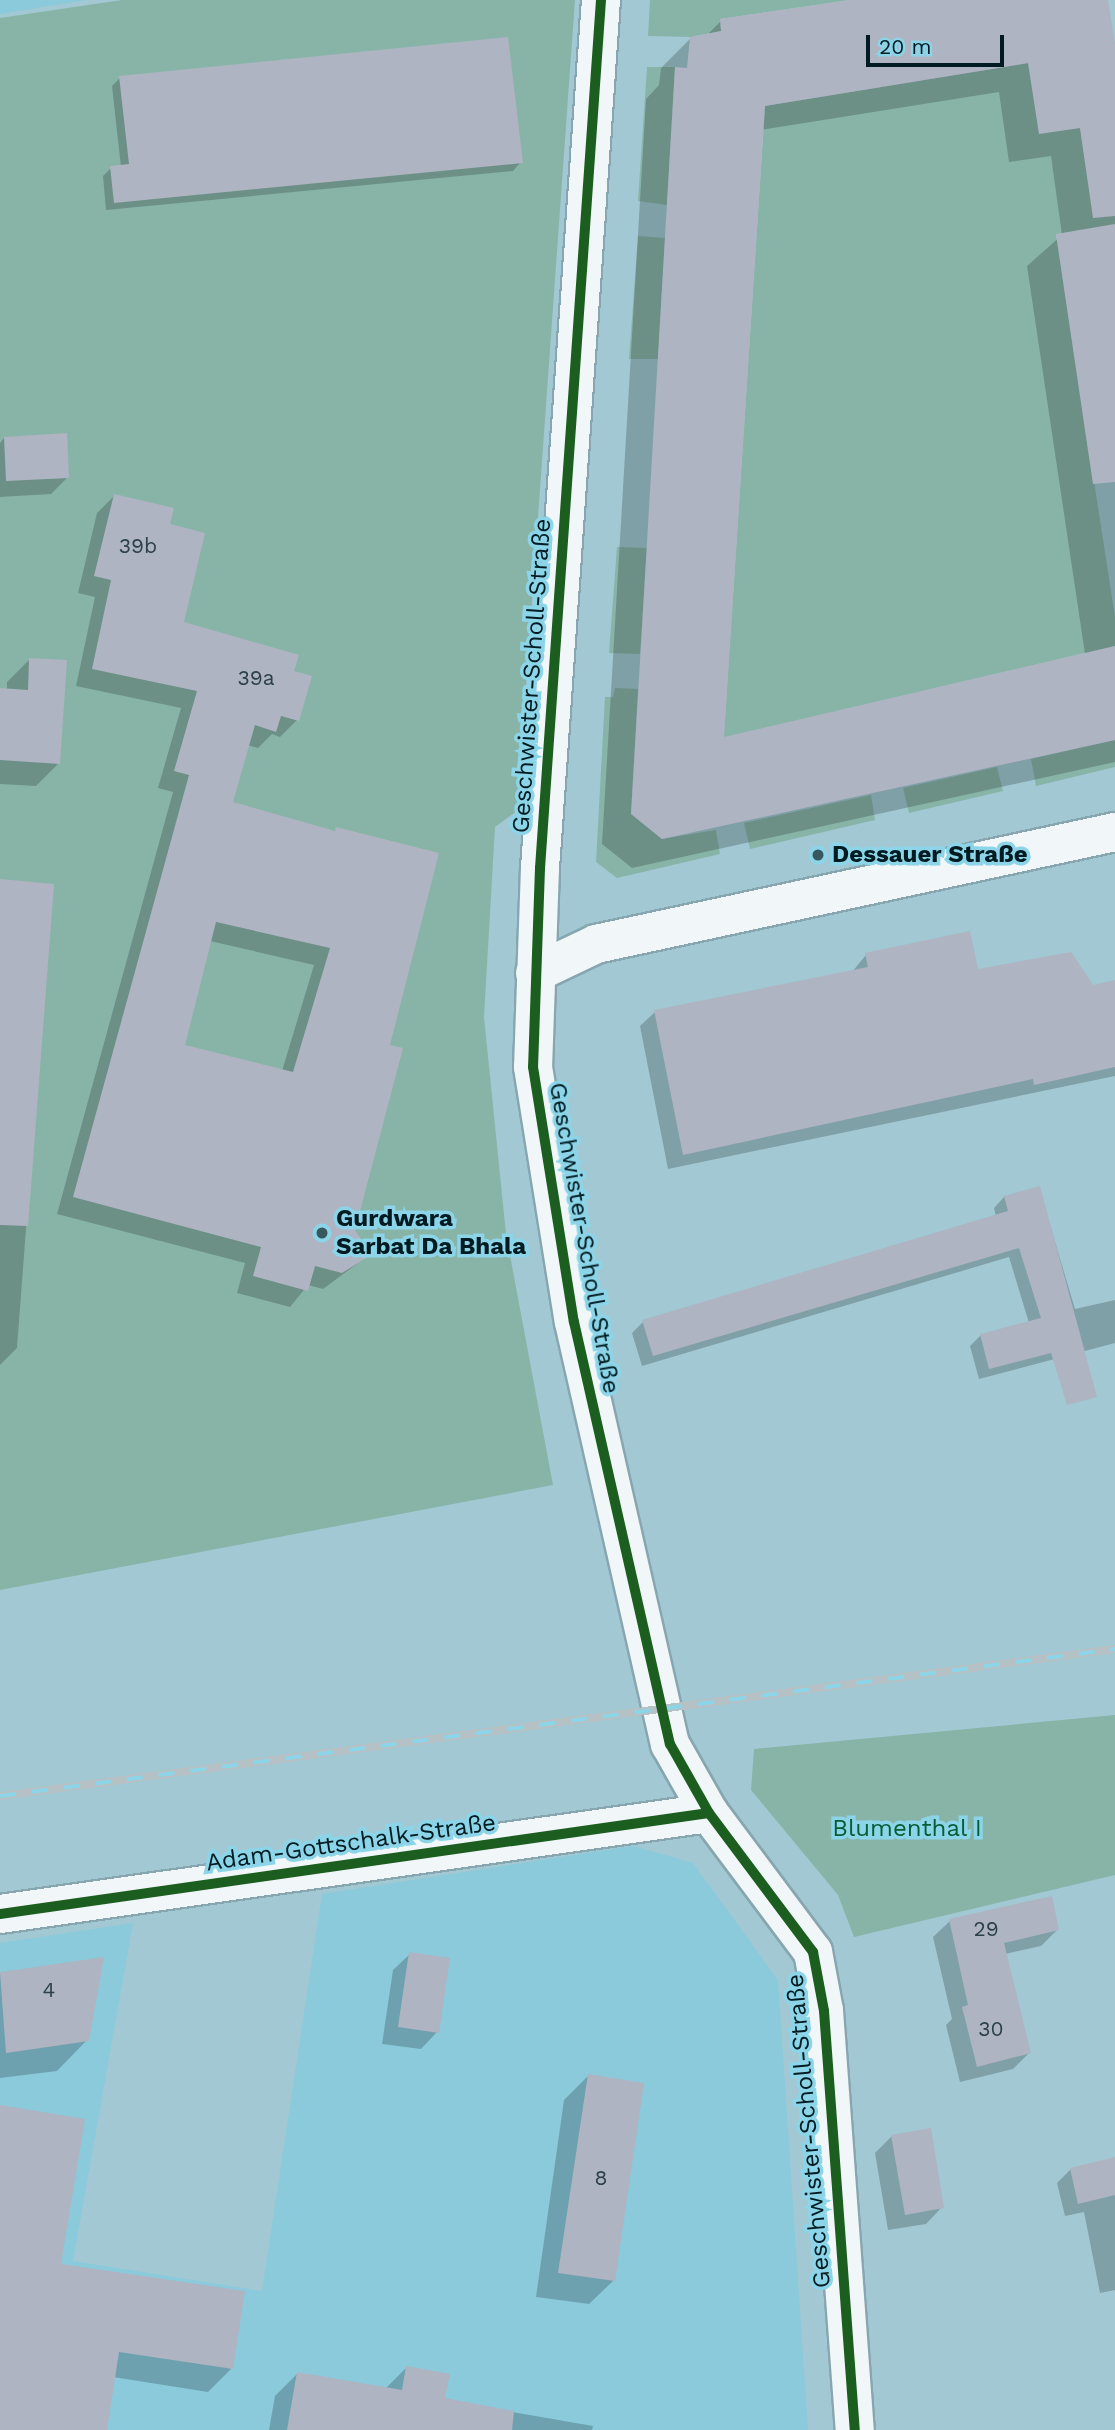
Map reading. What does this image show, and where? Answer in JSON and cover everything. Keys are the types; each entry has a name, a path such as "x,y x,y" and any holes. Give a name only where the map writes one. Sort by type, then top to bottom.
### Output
{"street":[{"name":"Geschwister-Scholl-Straße","path":"601,0 536,973 533,1067 574,1322 670,1744 709,1813 813,1952 824,2011 855,2430"},
{"path":"536,973 596,944 1115,832"},
{"name":"Adam-Gottschalk-Straße","path":"0,1914 709,1813"}],"shaded area":[{"path":"0,0 86,0 0,14"},
{"path":"633,1846 693,1863 778,1980 808,2430 0,2430 0,1943 133,1923 73,2261 262,2291 322,1894"}],"green space":[{"path":"122,0 575,0 517,811 495,827 484,1017 506,1234 553,1485 0,1590 0,18"},
{"path":"650,0 850,0 720,19 721,31 690,37 648,36"},
{"path":"1029,63 1039,133 1080,128 1088,183 1115,179 1115,225 1056,235 1115,617 1115,646 761,729 723,747 765,106"},
{"path":"647,67 675,67 667,205 638,201"},
{"path":"638,236 665,238 658,359 629,359"},
{"path":"617,547 647,548 640,654 609,653"},
{"path":"615,688 638,689 631,814 662,839 716,830 720,854 617,878 596,862 605,697 613,697"},
{"path":"1115,740 1115,767 1036,786 1031,759"},
{"path":"997,767 1003,791 909,813 903,788"},
{"path":"871,795 875,820 750,849 744,823"},
{"name":"Blumenthal I","path":"1115,1715 1115,1875 854,1937 838,1895 751,1790 754,1749"}],"building":[{"path":"850,0 1108,0 1115,43 1115,216 1093,218 1080,128 1039,134 1028,63 765,106 724,737 1115,646 1115,740 662,839 631,814 675,67 687,68 690,37 721,31 720,19"},
{"path":"508,37 523,163 114,203 110,166 129,164 119,76"},
{"path":"1115,224 1115,482 1093,484 1056,234"},
{"path":"67,433 69,478 6,481 4,437"},
{"path":"114,494 174,508 170,524 205,533 184,622 299,655 294,671 312,676 299,721 281,716 276,732 255,725 233,802 335,831 336,827 439,853 390,1045 403,1048 355,1230 371,1255 342,1273 315,1266 308,1291 253,1276 261,1247 73,1197 189,775 174,771 197,691 92,669 111,580 94,576","holes":["216,922 330,948 293,1072 185,1045"]},
{"path":"29,658 67,660 60,764 0,760 0,688 28,690"},
{"path":"0,879 54,884 28,1226 0,1225"},
{"path":"970,931 978,969 1071,952 1093,985 1115,980 1115,1067 1034,1085 1033,1079 683,1155 654,1010 868,967 865,953"},
{"path":"1040,1186 1097,1397 1067,1405 1051,1353 989,1369 980,1334 1041,1318 1019,1248 653,1356 642,1320 1008,1211 1004,1196"},
{"path":"1052,1896 1059,1930 1004,1943 1031,2053 977,2067 962,2007 968,2005 949,1919"},
{"path":"409,1952 450,1958 439,2033 398,2027"},
{"path":"104,1957 89,2041 6,2053 0,1972"},
{"path":"588,2074 644,2083 615,2281 558,2273"},
{"path":"0,2105 85,2119 61,2264 245,2291 233,2369 119,2352 107,2430 0,2430"},
{"path":"931,2128 944,2208 905,2215 891,2135"},
{"path":"1115,2157 1115,2195 1078,2204 1070,2168"},
{"path":"406,2366 450,2374 445,2398 514,2411 512,2430 287,2430 297,2372 402,2390"}],"railway":[{"path":"0,1796 1115,1649"}],"cycle path":[{"path":"601,0 540,868 533,1067 574,1322 670,1744 709,1813 813,1952 824,2011 855,2430"},
{"path":"0,1914 709,1813"}],"place":[{"name":"Dessauer Straße","path":"818,855"},
{"name":"Gurdwara Sarbat Da Bhala","path":"322,1233"}]}
